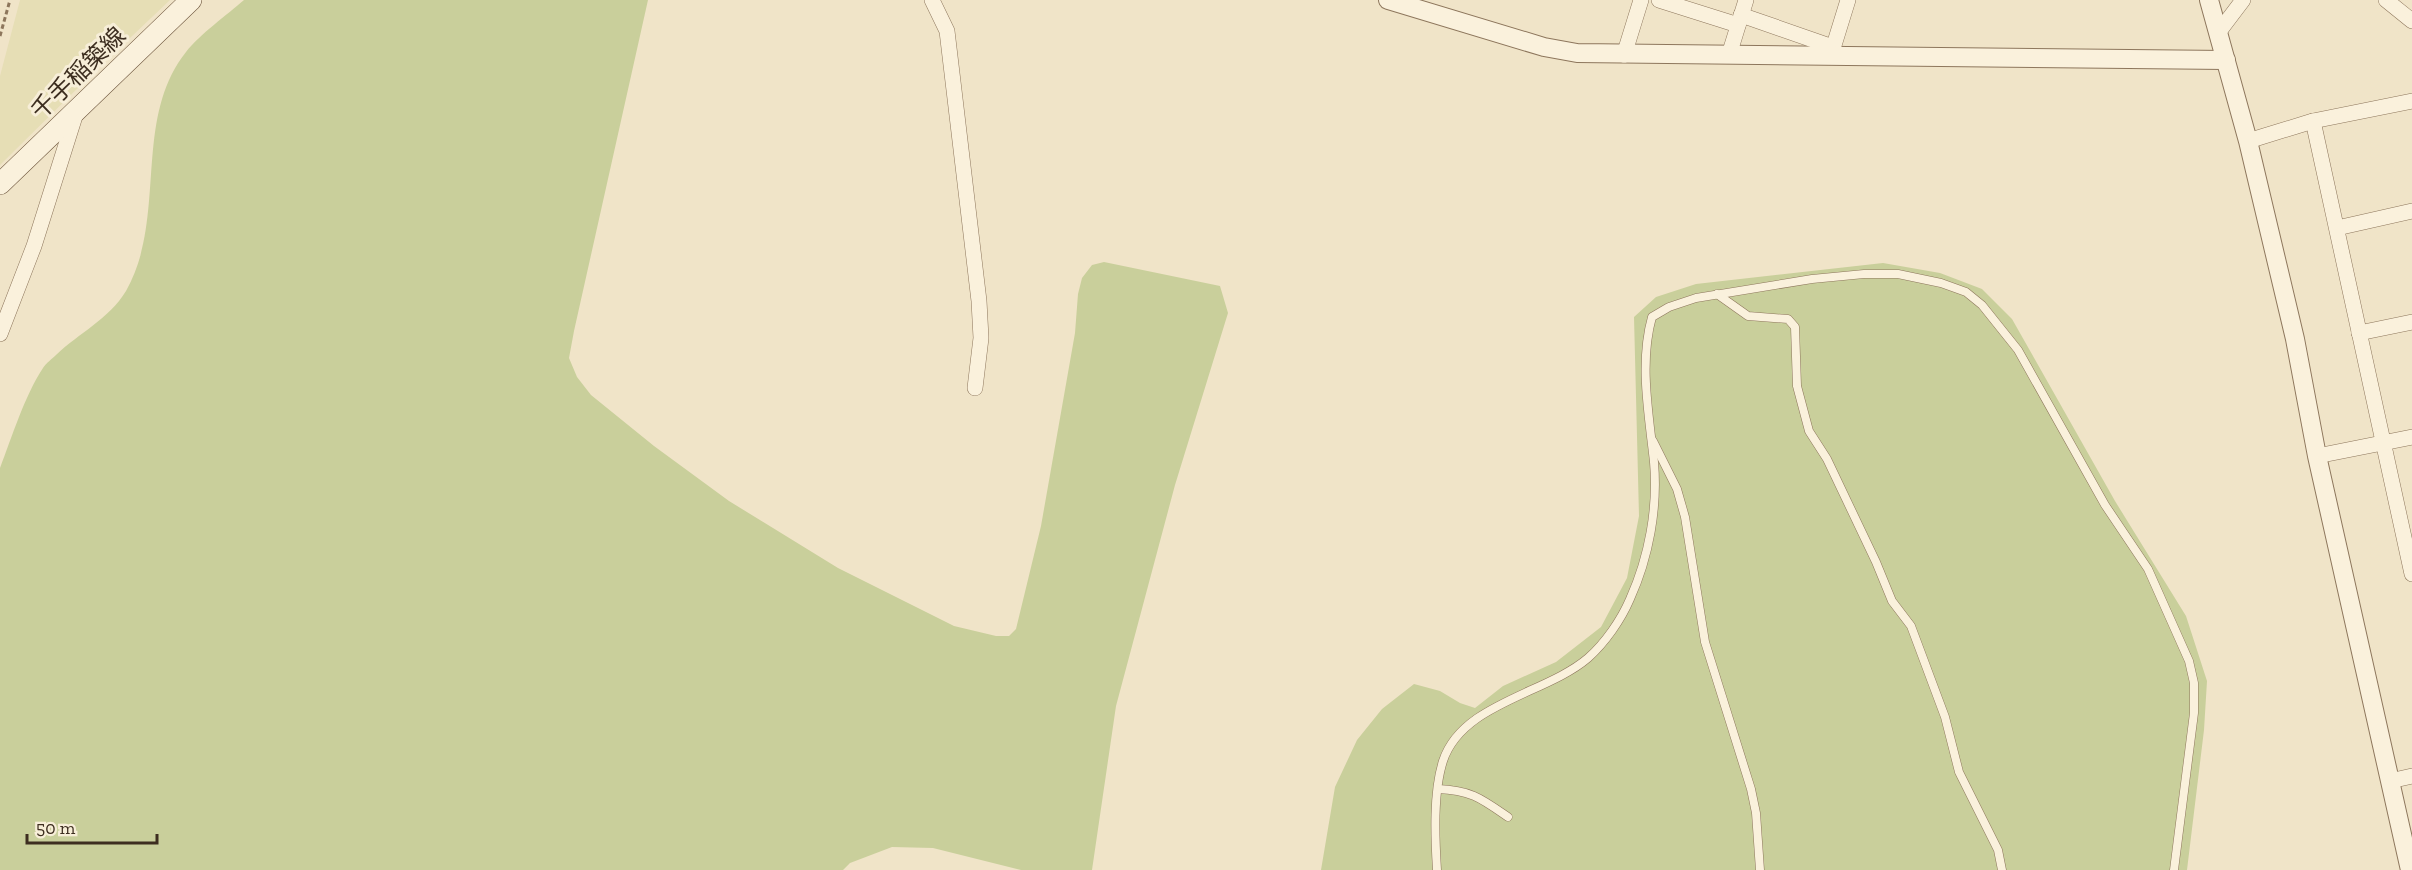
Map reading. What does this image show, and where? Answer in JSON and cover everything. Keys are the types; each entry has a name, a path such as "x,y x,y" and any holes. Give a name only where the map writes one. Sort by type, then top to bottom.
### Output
{"main road":[{"name":"千手稲築線","path":"0,184 192,0"}],"street":[{"path":"932,0 947,31 979,301 981,338 975,388"},
{"path":"1388,0 1544,47 1577,53 1728,55 1832,51 2226,60"},
{"path":"1623,55 1641,0"},
{"path":"1659,0 1740,20 1832,51"},
{"path":"1728,55 1746,0"},
{"path":"1832,51 1847,0"},
{"path":"2209,0 2248,141 2295,339 2317,456 2410,870"},
{"path":"2218,33 2243,0"},
{"path":"2386,0 2412,21"},
{"path":"2248,141 2313,121 2412,101"},
{"path":"0,334 34,246 77,109"},
{"path":"2313,121 2409,549 2412,574"},
{"path":"2337,228 2412,211"},
{"path":"2359,333 2412,322"},
{"path":"2317,456 2412,436"},
{"path":"2390,781 2412,776"}],"lane":[{"path":"1437,870 1435,845 1438,789 1443,762 1450,747 1471,723 1507,700 1554,680 1588,658 1613,630 1630,601 1646,556 1652,519 1654,465 1646,346 1652,317 1669,307 1717,294 1812,279 1864,274 1898,274 1966,292 1982,304 2018,350 2100,495 2148,569 2189,661 2194,683 2194,713 2174,870"},
{"path":"1717,294 1748,316 1788,320 1795,327 1797,386 1809,431 1827,459 1892,601 1911,626 1945,717 1959,772 1998,850 2002,870"},
{"path":"1651,438 1677,489 1685,517 1705,642 1751,789 1756,813 1760,870"},
{"path":"1438,789 1462,790 1481,798 1508,817"}],"path":[{"path":"0,36 10,0"}],"shaded area":[{"path":"20,0 170,0 0,165 0,76"}],"green space":[{"path":"244,0 648,0 574,331 569,358 577,377 591,395 654,446 729,501 838,568 954,626 996,636 1009,636 1016,629 1041,526 1075,333 1078,294 1082,278 1092,265 1104,262 1220,286 1228,313 1175,485 1116,706 1092,870 1021,870 933,848 892,847 850,863 843,870 0,870 0,468 25,403 44,366 111,310 126,291 138,262 146,232 154,138 160,108 170,79 192,45"},
{"path":"1883,263 1940,273 1982,289 2012,319 2115,501 2186,616 2207,681 2204,730 2187,870 1321,870 1335,787 1357,740 1382,709 1414,684 1440,691 1460,703 1475,708 1503,686 1556,662 1601,627 1627,578 1639,516 1634,317 1656,297 1696,284"}]}
